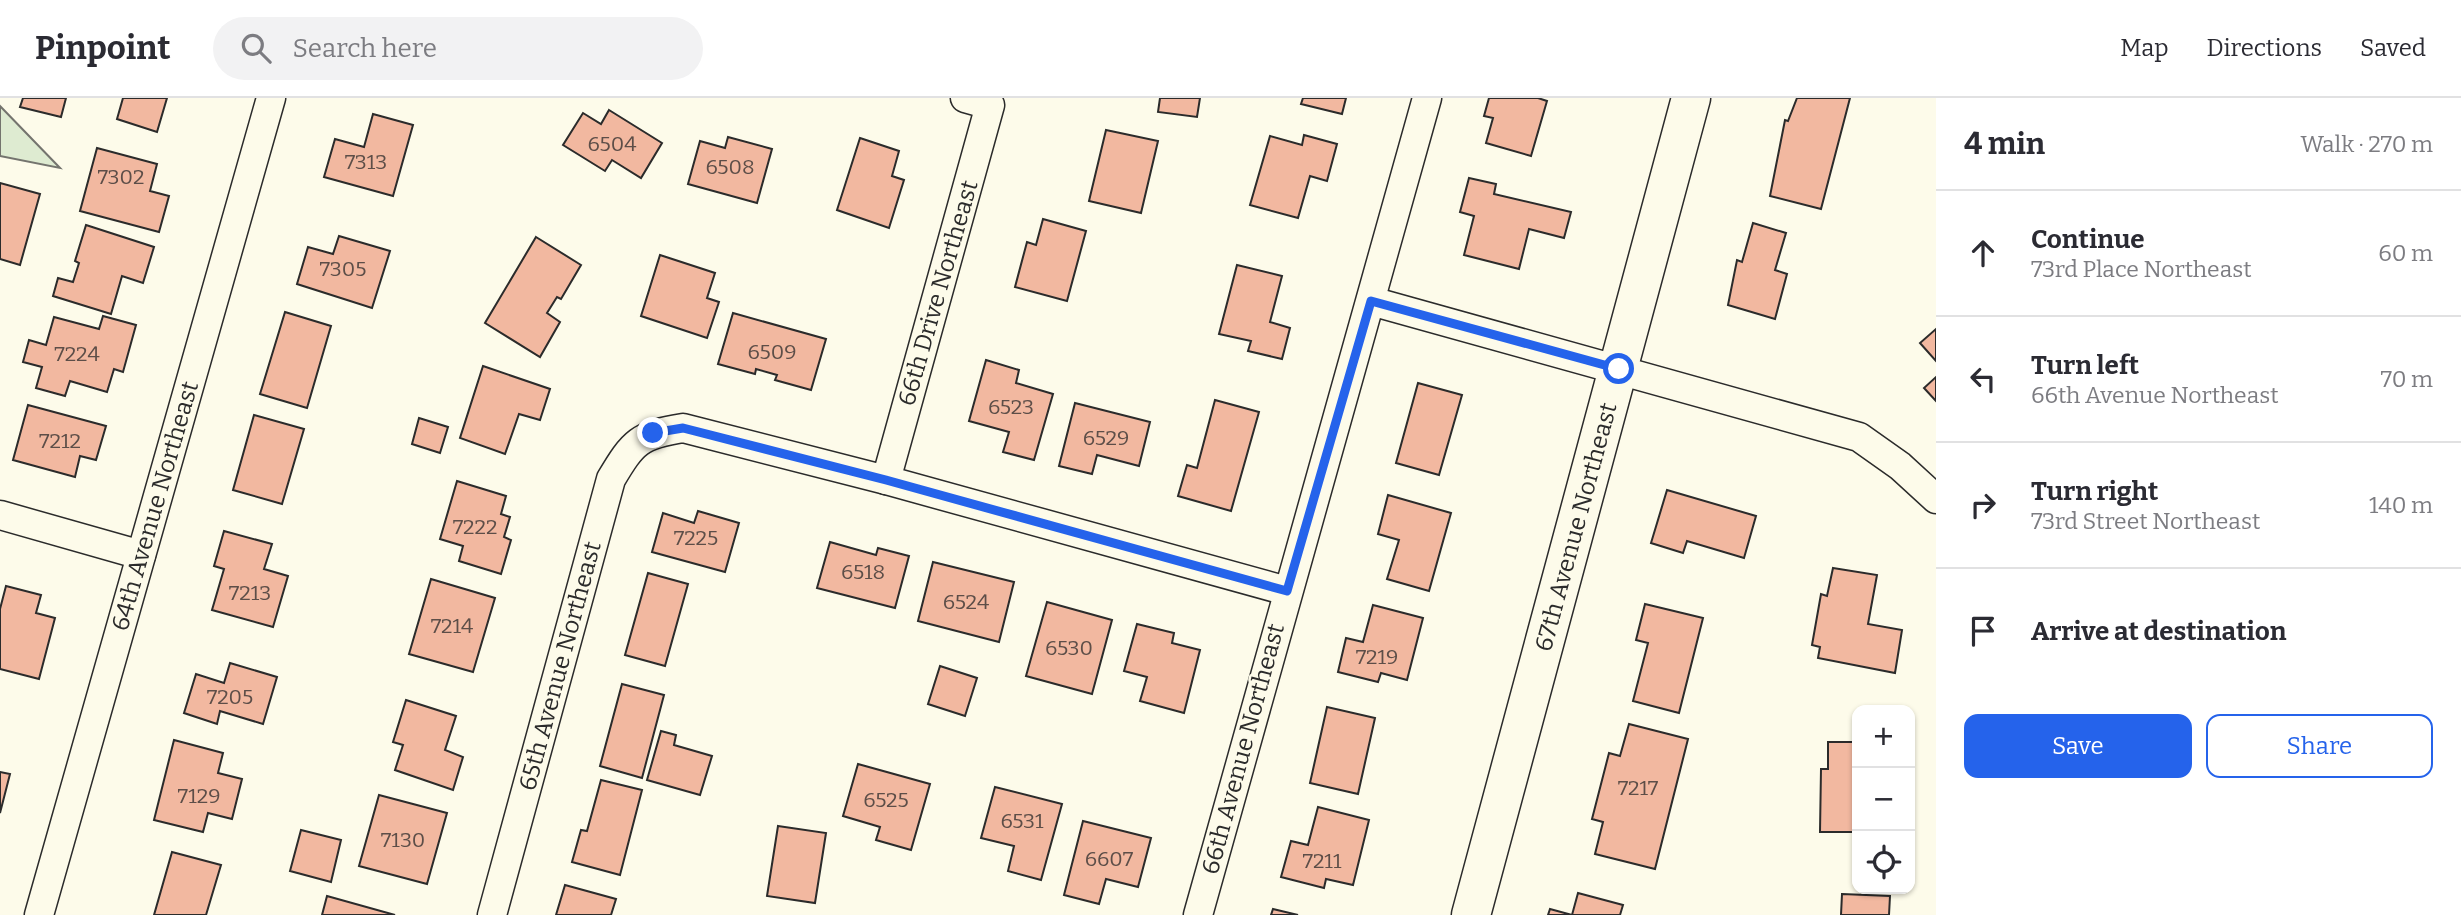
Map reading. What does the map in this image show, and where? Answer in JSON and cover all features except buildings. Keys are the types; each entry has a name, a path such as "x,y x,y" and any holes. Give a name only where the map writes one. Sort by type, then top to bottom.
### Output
{"main road":[{"name":"67th Avenue Northeast","path":"1471,915 1691,98"}],"street":[{"name":"64th Avenue Northeast","path":"39,915 271,98"},
{"name":"66th Avenue Northeast","path":"1198,915 1427,98"},
{"name":"66th Drive Northeast","path":"886,480 978,102"},
{"path":"1371,301 1858,437 1900,466 1936,499"},
{"name":"65th Avenue Northeast","path":"492,915 611,479 629,449 653,433 683,428 886,480"},
{"path":"886,480 1287,591"},
{"path":"0,515 141,555"}],"green space":[{"path":"0,106 60,168 0,156"}],"route":[{"path":"653,433 683,428 886,480 1287,591 1371,301 1619,369"}]}
